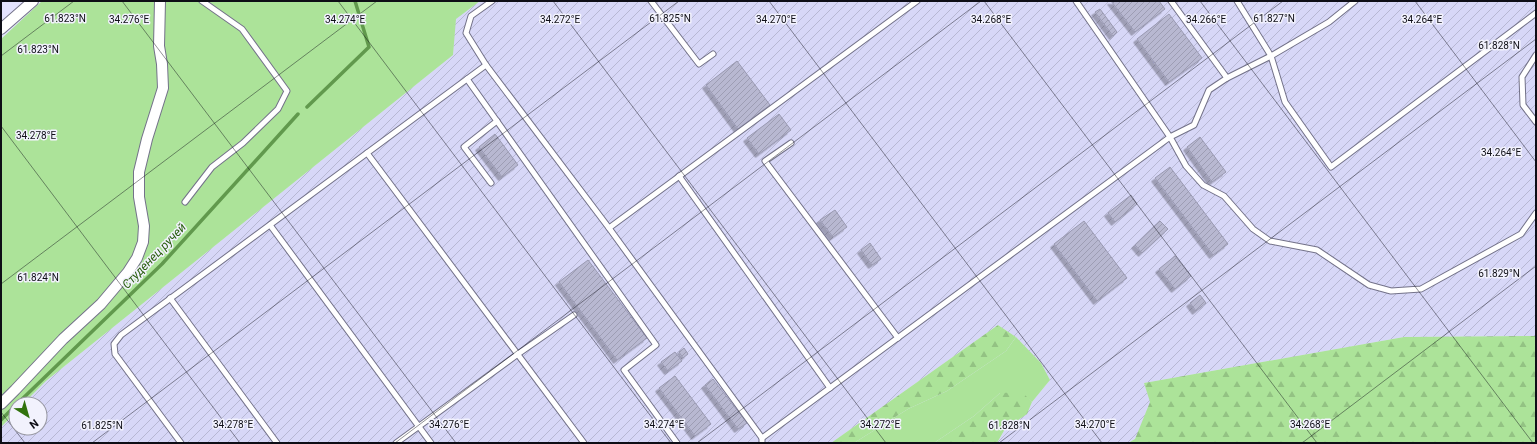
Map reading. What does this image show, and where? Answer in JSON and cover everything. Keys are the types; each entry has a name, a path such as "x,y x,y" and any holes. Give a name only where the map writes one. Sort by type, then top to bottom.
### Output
{"street":[{"path":"1,29 33,1"},
{"path":"1,404 63,339 101,304 128,272 137,258 143,242 144,226 139,196 139,172 147,139 163,88 162,64 159,46 160,1"}],"lane":[{"path":"185,202 212,168 243,143 278,109 287,91 242,29 202,1"},
{"path":"492,1 471,16 466,33 486,64 609,228 762,441 830,388 1170,137 1194,125 1208,90 1227,78 1271,56 1329,22 1355,1"},
{"path":"651,1 699,64 713,54"},
{"path":"609,228 917,1"},
{"path":"1076,1 1170,137 1186,166 1203,185 1224,196 1253,229 1270,241 1317,250 1369,285 1391,291 1421,289 1521,234 1536,213"},
{"path":"1171,1 1227,78"},
{"path":"1237,1 1271,56 1285,102 1331,167 1536,13"},
{"path":"1536,55 1522,77 1523,105 1536,122"},
{"path":"181,443 115,354 114,344 121,335 486,64"},
{"path":"467,79 656,345 624,370 677,443"},
{"path":"491,183 464,147 497,121"},
{"path":"791,143 765,161 898,338"},
{"path":"367,153 584,443"},
{"path":"679,176 830,388"},
{"path":"270,225 431,443"},
{"path":"170,298 277,443"},
{"path":"396,443 574,315"}],"shaded area":[{"path":"480,1 1536,1 1536,336 1404,337 1144,383 1151,402 1135,439 1128,443 997,443 1005,429 1026,414 1032,402 1050,380 1041,363 1016,337 998,325 831,443 1,443 1,427 8,420 8,436 48,436 48,396 31,396 46,381 453,55 455,19"}],"green space":[{"path":"42,1 480,1 456,19 453,55 46,381 31,396 8,396 8,420 1,427 1,39"},
{"path":"998,325 1016,337 1006,351 947,391 908,409 854,443 831,443"},
{"path":"1536,336 1536,443 1128,443 1135,439 1150,402 1144,383 1404,337"},
{"path":"1016,337 1041,363 1050,380 1032,402 1021,393 1000,393 974,416 934,443 854,443 908,409 947,391 1006,351"},
{"path":"1022,392 1032,402 1027,414 1005,429 997,443 934,443 974,416 1000,393"}],"building":[{"path":"1111,1 1159,1 1165,9 1135,32"},
{"path":"1100,9 1117,32 1113,36 1095,12"},
{"path":"1169,14 1202,58 1169,82 1137,39"},
{"path":"737,61 770,105 738,129 706,85"},
{"path":"779,114 791,130 759,154 747,138"},
{"path":"495,134 518,165 502,177 479,147"},
{"path":"1200,137 1226,172 1212,182 1187,147"},
{"path":"1170,167 1228,244 1213,255 1155,178"},
{"path":"1131,195 1137,204 1115,222 1108,213"},
{"path":"835,210 847,227 833,237 820,220"},
{"path":"1084,221 1127,278 1097,301 1054,244"},
{"path":"1160,221 1168,229 1142,253 1135,245"},
{"path":"870,243 881,259 872,265 861,250"},
{"path":"1175,256 1191,276 1175,289 1159,269"},
{"path":"588,260 647,338 617,360 559,282"},
{"path":"1200,295 1206,303 1196,311 1190,303"},
{"path":"684,348 688,354 683,358 679,352"},
{"path":"675,352 682,361 668,371 661,362"},
{"path":"675,376 711,424 695,436 659,388"},
{"path":"713,379 747,423 738,429 705,385"}],"waterway":[{"name":"Студенец ручей","path":"307,107 369,47 355,1"},
{"name":"Студенец ручей","path":"25,396 162,264 298,114"},
{"name":"Студенец ручей","path":"1,420 8,413"}]}
